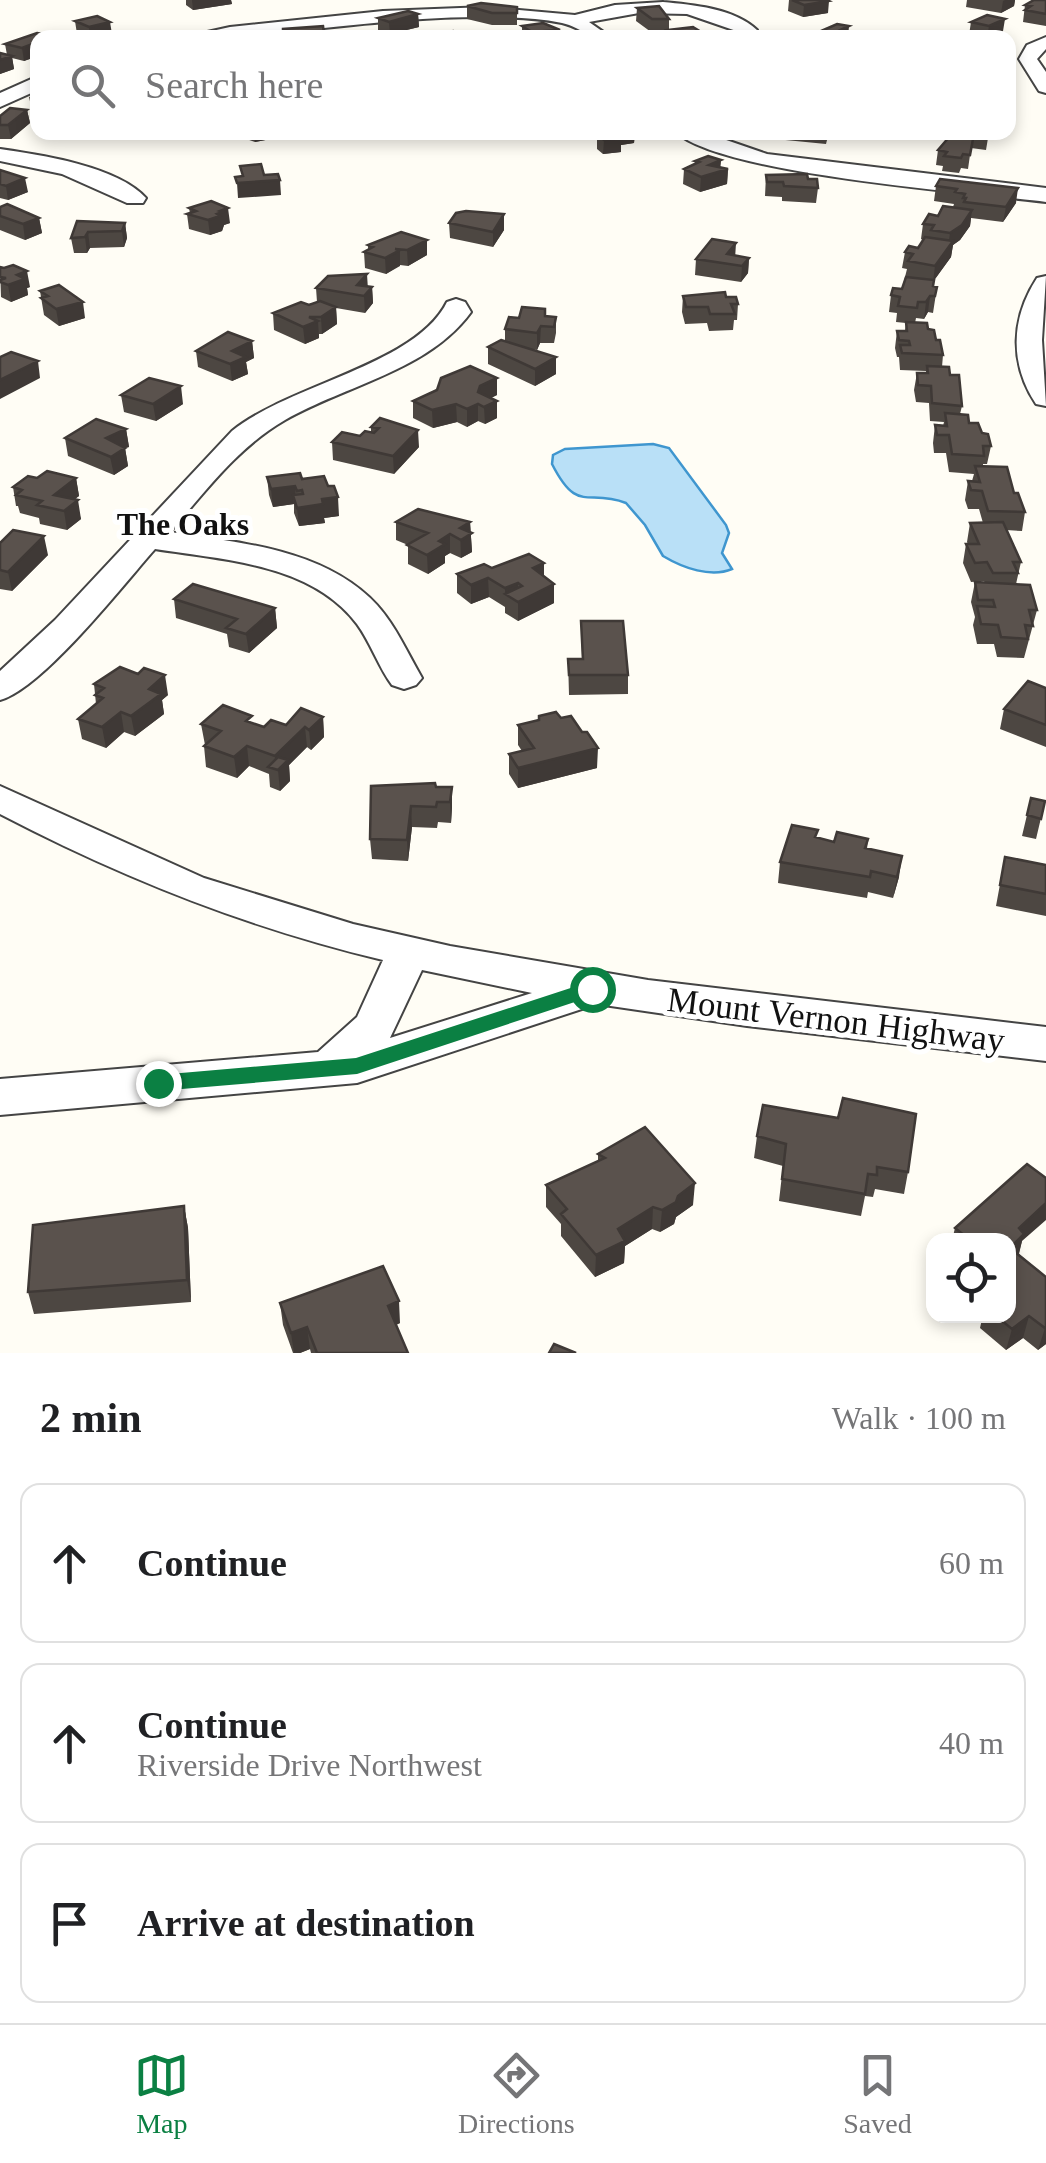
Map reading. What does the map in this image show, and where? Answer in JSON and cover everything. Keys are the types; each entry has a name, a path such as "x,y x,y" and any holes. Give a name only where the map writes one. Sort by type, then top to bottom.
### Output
{"street":[{"path":"242,30 413,5 462,2 526,8 574,21 589,30"},
{"path":"282,6 343,30"},
{"path":"574,21 613,10 668,8 718,16 748,30"},
{"path":"1046,42 1034,49 1028,59 1046,87"},
{"path":"0,101 30,86"},
{"path":"705,140 777,162 1046,194"},
{"path":"0,155 74,170 114,184 135,198"},
{"path":"1046,284 1031,311 1027,350 1033,375 1046,398"},
{"path":"0,689 148,538 222,455 254,427 300,400 421,343 452,321 458,312 456,306"},
{"path":"148,538 269,561 317,577 361,608 404,678"},
{"name":"Mount Vernon Highway","path":"0,798 156,875 255,911 408,950 661,1000 1046,1044"},
{"path":"332,1065 374,1033 408,950"},
{"path":"0,1097 332,1065 357,1066 592,989"}],"water":[{"path":"653,444 669,448 726,525 729,533 722,553 732,569 697,570 663,556 626,503 577,495 569,490 552,464 553,455 565,449"}],"building":[{"path":"792,0 827,0 829,1 804,5"},
{"path":"1046,0 1046,14 1025,10 1031,6 1025,5"},
{"path":"481,3 517,7 517,13 492,13 467,6"},
{"path":"659,6 669,19 652,19 637,8"},
{"path":"408,11 418,14 389,22 378,18"},
{"path":"987,15 1005,19 989,26 971,22"},
{"path":"97,16 110,22 89,27 75,21"},
{"path":"543,23 560,30 529,30 522,26"},
{"path":"837,24 849,26 840,30 823,30"},
{"path":"323,26 324,30 283,30"},
{"path":"30,35 30,45 22,48 5,44"},
{"path":"10,108 27,110 8,125 0,125 0,116"},
{"path":"947,140 973,140 970,155 963,154 961,158 944,156 947,152 938,150"},
{"path":"708,156 721,160 709,165 728,169 701,177 684,169 699,162 695,161"},
{"path":"261,164 264,175 278,174 280,180 237,183 235,177 243,176 240,166"},
{"path":"0,170 25,178 6,186 0,184"},
{"path":"807,174 808,179 817,179 818,188 767,182 766,175"},
{"path":"940,179 1018,188 1006,207 964,202 965,194 955,192 957,189 936,186"},
{"path":"211,201 228,208 208,220 187,214 196,211 189,208"},
{"path":"7,204 39,218 23,224 0,216 0,207"},
{"path":"943,206 972,210 962,225 950,233 931,230 934,225 923,224 929,214 938,216"},
{"path":"456,213 504,214 493,232 449,223"},
{"path":"77,221 125,223 122,231 88,232 85,237 71,238"},
{"path":"401,232 427,240 407,250 395,249 400,250 385,258 364,252 373,247 368,245"},
{"path":"925,237 953,241 935,266 908,261 913,254 905,252 909,246 918,248"},
{"path":"712,239 736,243 727,254 749,258 742,266 696,259"},
{"path":"13,265 27,271 17,275 25,279 8,285 0,282 6,278 0,277 0,267"},
{"path":"367,274 357,285 372,287 364,296 316,288 328,276"},
{"path":"906,277 934,280 935,296 918,302 917,308 898,306 900,297 891,295 893,288 902,289"},
{"path":"59,285 83,302 56,309 41,298 48,296 40,291"},
{"path":"725,292 726,297 736,297 738,304 731,304 735,314 710,314 708,307 686,307 683,296"},
{"path":"320,301 336,307 321,317 309,317 318,321 303,327 273,313 301,302 309,305"},
{"path":"522,307 545,309 545,316 556,317 554,327 541,326 537,333 505,329 509,317 519,318"},
{"path":"906,322 927,323 936,340 940,340 943,355 902,353 900,345 910,345 909,341 899,340 897,331 907,331"},
{"path":"228,332 252,341 232,351 246,357 230,364 196,351"},
{"path":"501,340 556,357 535,369 488,347"},
{"path":"11,352 38,361 0,380 0,357"},
{"path":"470,366 497,378 480,386 478,392 497,401 484,407 478,404 467,409 456,404 432,410 413,401 437,390 441,378"},
{"path":"927,366 949,367 950,375 959,375 962,406 932,403 931,386 918,385 917,373 928,373"},
{"path":"149,378 181,386 153,404 121,395"},
{"path":"945,413 968,415 969,423 978,423 982,433 988,434 991,446 983,446 984,456 952,454 949,435 937,435 935,425 947,426"},
{"path":"380,418 418,430 393,456 332,442 342,432 360,436 365,431 374,433 379,428 371,427"},
{"path":"96,419 126,429 106,438 125,448 111,457 65,438"},
{"path":"975,466 1007,467 1014,493 1018,493 1025,512 988,511 982,491 971,490 968,481 980,482"},
{"path":"47,471 76,478 54,495 78,500 64,511 16,495 22,490 13,487 28,476 37,478"},
{"path":"300,473 302,479 324,476 338,497 297,508 293,495 303,494 302,490 297,491 295,486 271,489 267,477"},
{"path":"418,509 470,522 460,528 472,533 461,540 450,534 439,541 445,544 427,555 407,545 428,533 396,522"},
{"path":"1003,522 1021,562 1013,562 1018,573 993,573 987,562 975,563 966,544 979,544 970,523"},
{"path":"13,530 44,536 8,572 0,570 0,543"},
{"path":"529,554 544,563 533,568 554,584 518,602 505,594 522,586 518,583 505,588 488,578 471,585 457,574 484,564 492,568"},
{"path":"975,582 1030,585 1037,610 1029,610 1033,626 1025,625 1028,639 1001,637 998,625 981,624 977,606 995,607 993,600 978,600"},
{"path":"193,584 275,608 246,634 226,628 237,619 174,599"},
{"path":"581,621 623,621 628,675 569,675 568,659 583,659"},
{"path":"120,667 138,674 144,668 165,675 149,689 161,694 131,716 121,712 102,727 78,719 103,698 95,695 104,688 94,684"},
{"path":"1028,681 1046,688 1046,725 1004,709"},
{"path":"223,705 252,716 246,721 264,727 271,720 286,725 301,708 323,717 309,730 305,727 275,756 247,746 234,757 204,746 221,731 201,724"},
{"path":"556,712 561,718 571,716 598,748 518,768 509,754 534,748 518,725"},
{"path":"278,757 288,760 278,770 268,767"},
{"path":"435,783 436,787 452,787 450,802 437,802 436,807 411,806 407,840 370,839 371,786"},
{"path":"1031,798 1045,801 1041,819 1027,815"},
{"path":"792,825 818,830 815,837 834,842 837,832 868,839 865,848 902,856 897,877 871,871 870,877 780,862"},
{"path":"1005,857 1046,865 1046,894 1000,885"},
{"path":"843,1098 916,1114 908,1172 877,1167 877,1175 868,1174 865,1194 782,1179 786,1144 757,1136 763,1105 838,1118"},
{"path":"645,1127 695,1183 676,1202 662,1210 653,1207 618,1229 625,1241 596,1255 561,1214 567,1209 546,1185 605,1158 598,1154"},
{"path":"1027,1164 1046,1178 1046,1203 1019,1228 1024,1234 1016,1242 1016,1233 961,1233 955,1228"},
{"path":"184,1206 187,1280 28,1292 33,1225"},
{"path":"1016,1253 1046,1277 1046,1327 1029,1316 1012,1329 1005,1323 1016,1323"},
{"path":"383,1266 399,1301 388,1306 408,1353 317,1353 307,1327 291,1333 280,1303"},
{"path":"554,1344 576,1353 549,1353"}],"district":[{"name":"The Oaks","path":"183,524"}],"route":[{"path":"158,1083 332,1065 357,1066 592,989"}]}
